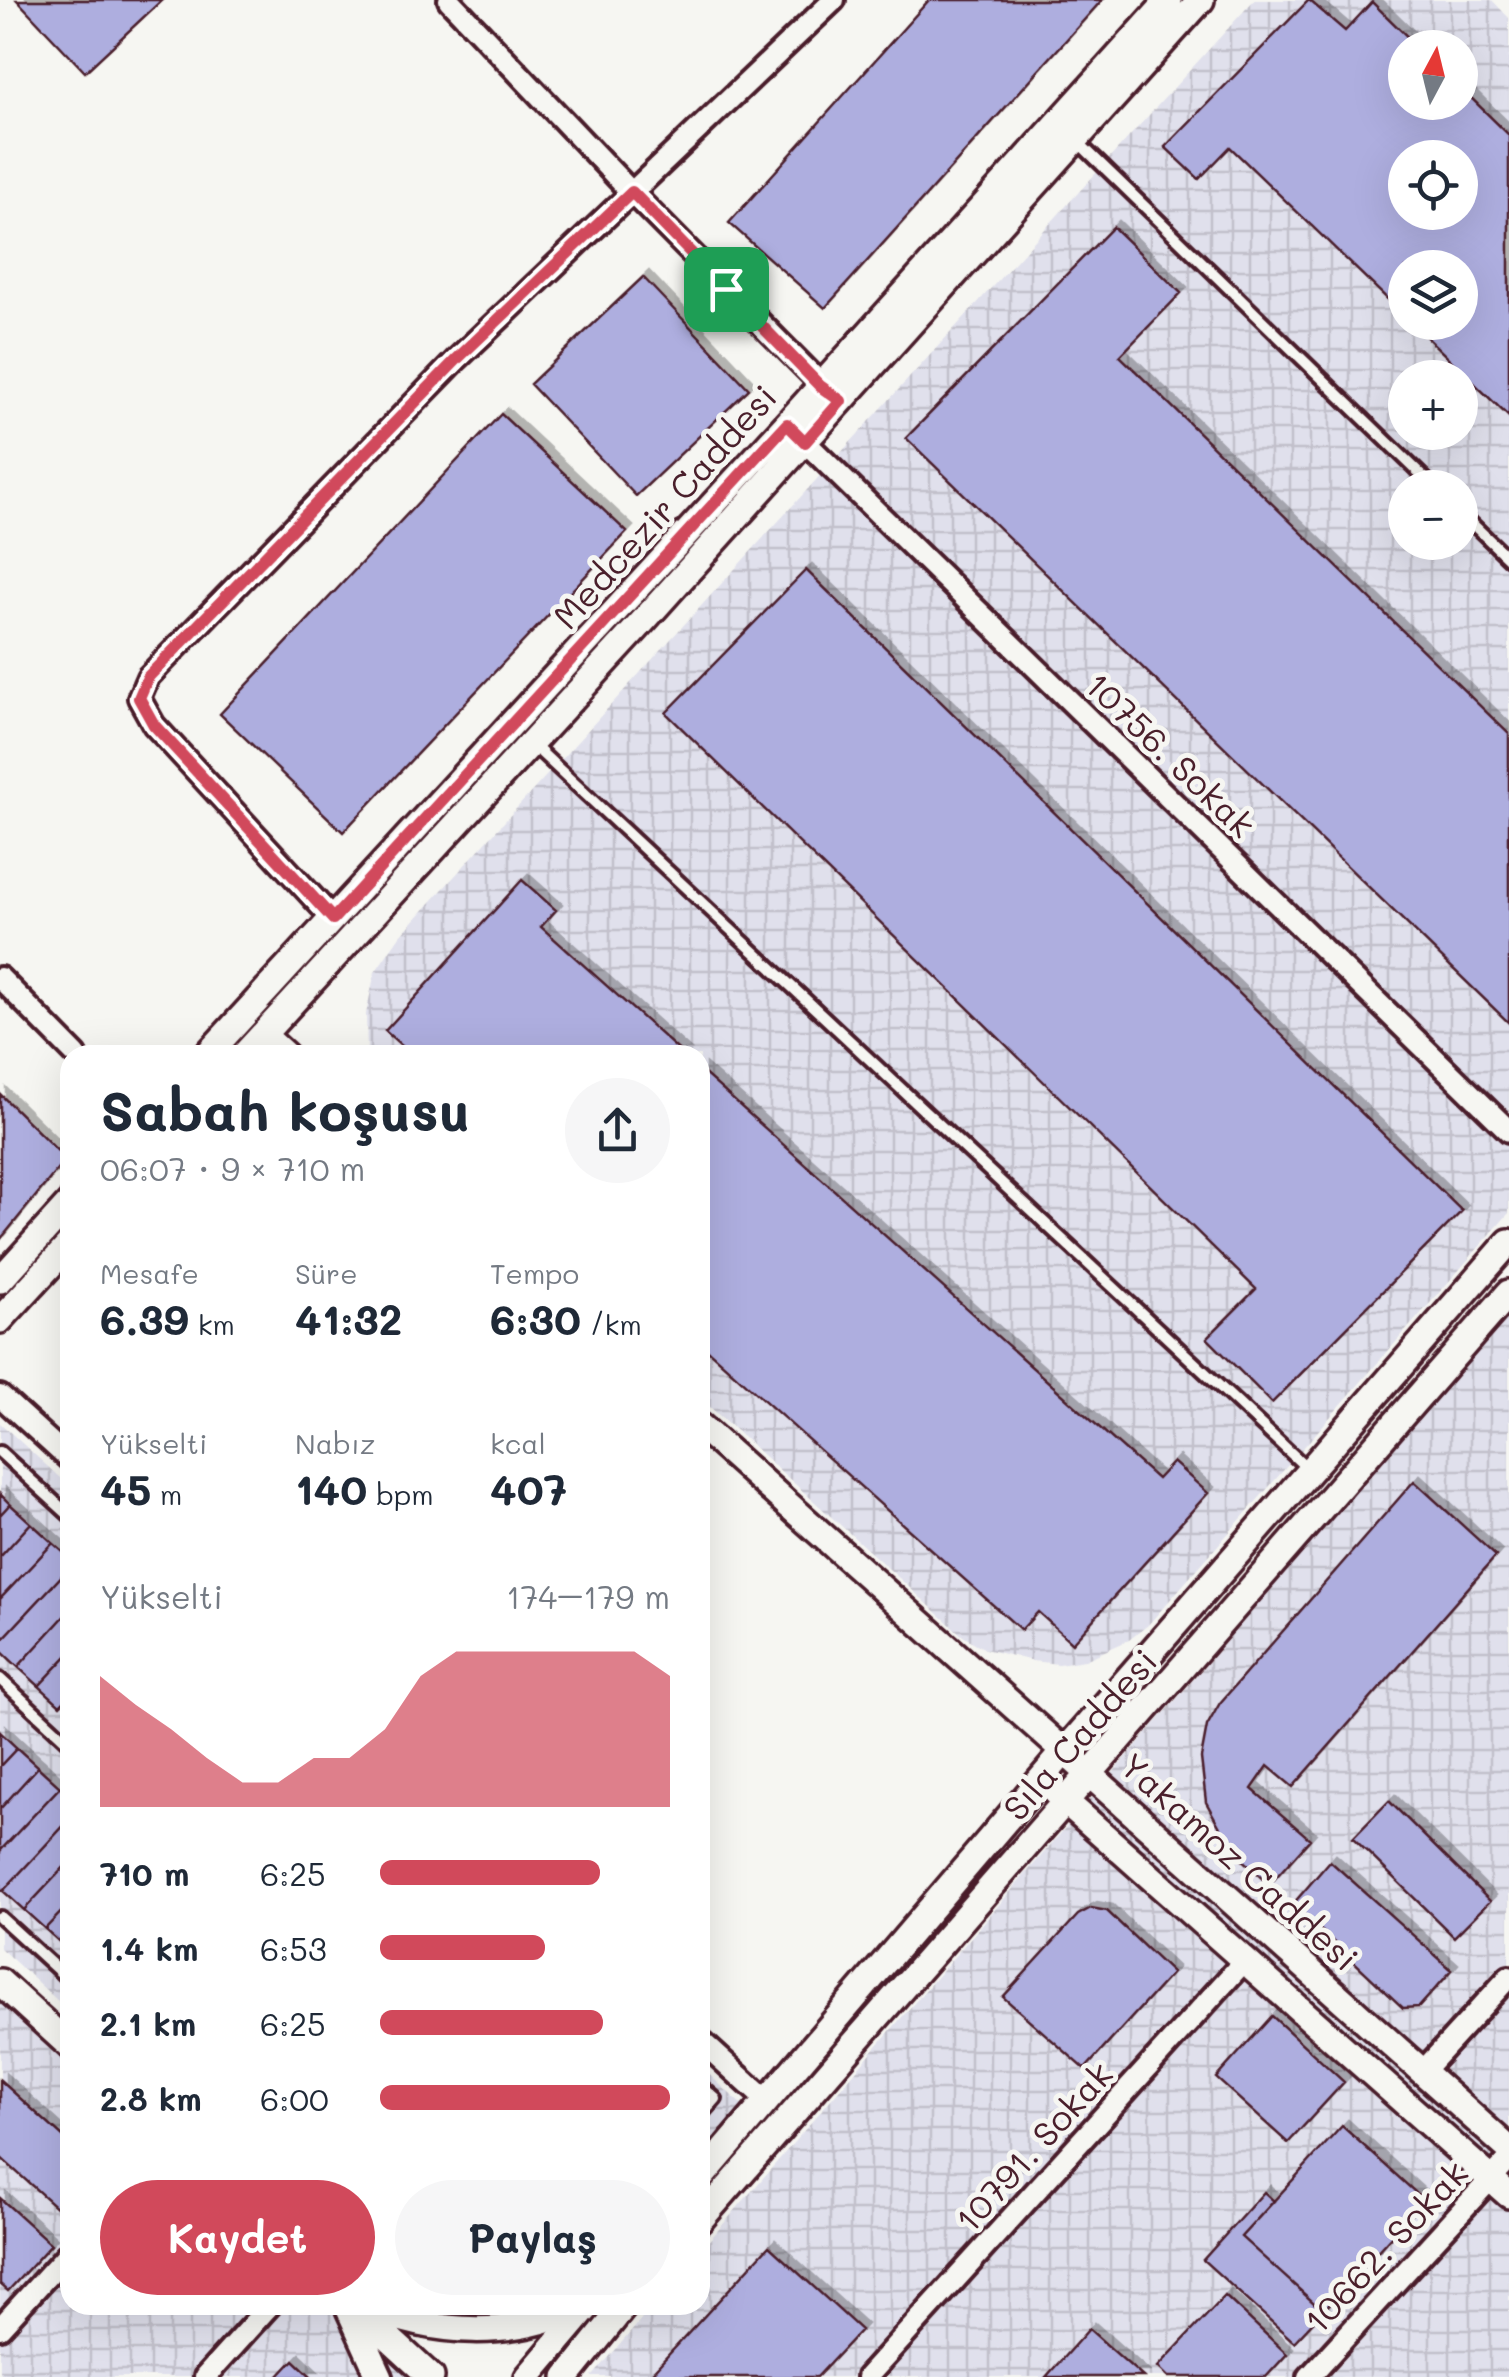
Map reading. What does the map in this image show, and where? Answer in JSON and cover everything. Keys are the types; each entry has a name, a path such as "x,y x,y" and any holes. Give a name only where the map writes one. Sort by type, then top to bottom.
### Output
{"street":[{"path":"448,0 831,393"},
{"path":"333,919 154,725 139,698 148,677 457,359 834,0"},
{"name":"Medcezir Caddesi","path":"253,1045 530,742 1169,0"},
{"name":"Medcezir Caddesi","path":"831,393 1076,140 1201,0"},
{"name":"Medcezir Caddesi","path":"215,1045 796,433"},
{"name":"10756. Sokak","path":"796,433 1509,1131"},
{"path":"0,978 66,1045"},
{"path":"262,1035 274,1045"},
{"path":"0,1280 60,1214"},
{"path":"710,2168 1064,1752 1509,1242"},
{"path":"0,1320 60,1255"},
{"name":"Sıla Caddesi","path":"710,2209 1509,1293"},
{"path":"0,1396 60,1451"},
{"name":"Yakamoz Caddesi","path":"710,1435 1509,2150"},
{"name":"Yakamoz Caddesi","path":"1041,1779 1500,2187"},
{"name":"10791. Sokak","path":"867,2377 1246,1959"},
{"path":"1422,2072 1509,1978"},
{"path":"0,1982 60,2037"},
{"path":"710,2049 768,2102"},
{"name":"10662. Sokak","path":"1309,2377 1500,2187 1509,2159"},
{"path":"0,2328 60,2262"},
{"path":"205,2377 261,2315"},
{"path":"354,2315 380,2377"},
{"path":"361,2315 430,2377"},
{"path":"390,2315 418,2325 484,2330 558,2315"},
{"path":"528,2377 578,2315"},
{"path":"566,2377 617,2315"},
{"path":"589,2377 604,2330"}],"lane":[{"path":"1076,140 1416,470"},
{"path":"1478,529 1509,559"},
{"path":"530,742 1310,1470"},
{"path":"0,1452 60,1507"},
{"path":"0,1680 60,1735"},
{"path":"0,1917 60,1972"}],"shaded area":[{"path":"1254,0 1492,0 1509,18 1509,1213 1148,1625 1129,1640 1085,1660 1058,1664 985,1649 963,1636 710,1407 710,1045 367,1045 366,1014 375,972 400,936"},
{"path":"1509,1314 1509,2377 592,2377 645,2315 710,2315 710,2239"},
{"path":"0,1423 60,1478 60,2003 0,1948"},
{"path":"0,2003 60,2058 60,2315 343,2315 411,2377 0,2377"},
{"path":"710,2075 744,2107 710,2146"}],"building":[{"path":"17,0 162,0 85,72"},
{"path":"929,0 1102,0 825,308 729,223"},
{"path":"1309,0 1345,31 1372,2 1401,30 1388,30 1388,120 1478,120 1478,105 1509,135 1509,417 1478,387 1478,360 1450,360 1430,340 1478,340 1478,250 1388,250 1388,300 1230,147 1199,179 1165,147"},
{"path":"1113,227 1181,293 1120,356 1509,734 1509,1023 906,438"},
{"path":"643,277 749,389 636,496 530,384"},
{"path":"501,414 627,532 343,832 220,714"},
{"path":"806,570 1462,1211 1272,1403 1207,1338 1256,1289 666,713"},
{"path":"522,880 556,910 541,927 673,1045 401,1045 385,1031"},
{"path":"710,1079 1157,1479 1173,1462 1208,1493 1072,1643 1038,1612 1021,1630 710,1352"},
{"path":"0,1094 60,1153 60,1166 0,1240"},
{"path":"1414,1481 1496,1556 1293,1787 1268,1766 1252,1789 1310,1839 1269,1885 1233,1851 1206,1802 1201,1758 1207,1726 1220,1703"},
{"path":"0,1494 10,1504 0,1515"},
{"path":"10,1504 31,1523 0,1557 0,1515"},
{"path":"31,1523 53,1543 0,1599 0,1557"},
{"path":"53,1543 60,1549 60,1578 0,1642 0,1599"},
{"path":"60,1578 60,1621 18,1667 0,1650 0,1642"},
{"path":"60,1621 60,1664 39,1686 18,1667"},
{"path":"60,1664 60,1705 39,1686"},
{"path":"0,1732 17,1748 0,1766"},
{"path":"17,1748 38,1767 0,1809 0,1766"},
{"path":"38,1767 60,1787 0,1851 0,1809"},
{"path":"60,1787 60,1830 3,1891 0,1851"},
{"path":"1389,1801 1490,1901 1454,1937 1353,1838"},
{"path":"60,1830 60,1872 24,1910 3,1891"},
{"path":"1330,1861 1452,1970 1419,2007 1403,2008 1293,1904"},
{"path":"60,1872 60,1913 45,1929 24,1910"},
{"path":"1091,1908 1107,1911 1172,1973 1085,2069 1003,1997 1078,1915"},
{"path":"60,1913 60,1943 45,1929"},
{"path":"1272,2016 1344,2082 1288,2143 1216,2078"},
{"path":"0,2080 60,2134 60,2211 0,2157"},
{"path":"1342,2126 1424,2200 1323,2311 1241,2237"},
{"path":"1264,2192 1274,2201 1241,2237 1323,2311 1294,2342 1203,2260"},
{"path":"0,2198 51,2244 8,2291 0,2284"},
{"path":"769,2246 861,2330 817,2377 648,2377 705,2315 710,2315 710,2310"},
{"path":"1225,2296 1287,2354 1266,2377 1168,2377 1158,2367"},
{"path":"1089,2329 1143,2377 1046,2377"},
{"path":"294,2360 312,2377 278,2377"}],"route":[{"path":"632,192 726,289 820,386 841,401 805,442 787,424 333,919 154,725 139,698 148,677 457,359 632,192"}]}
